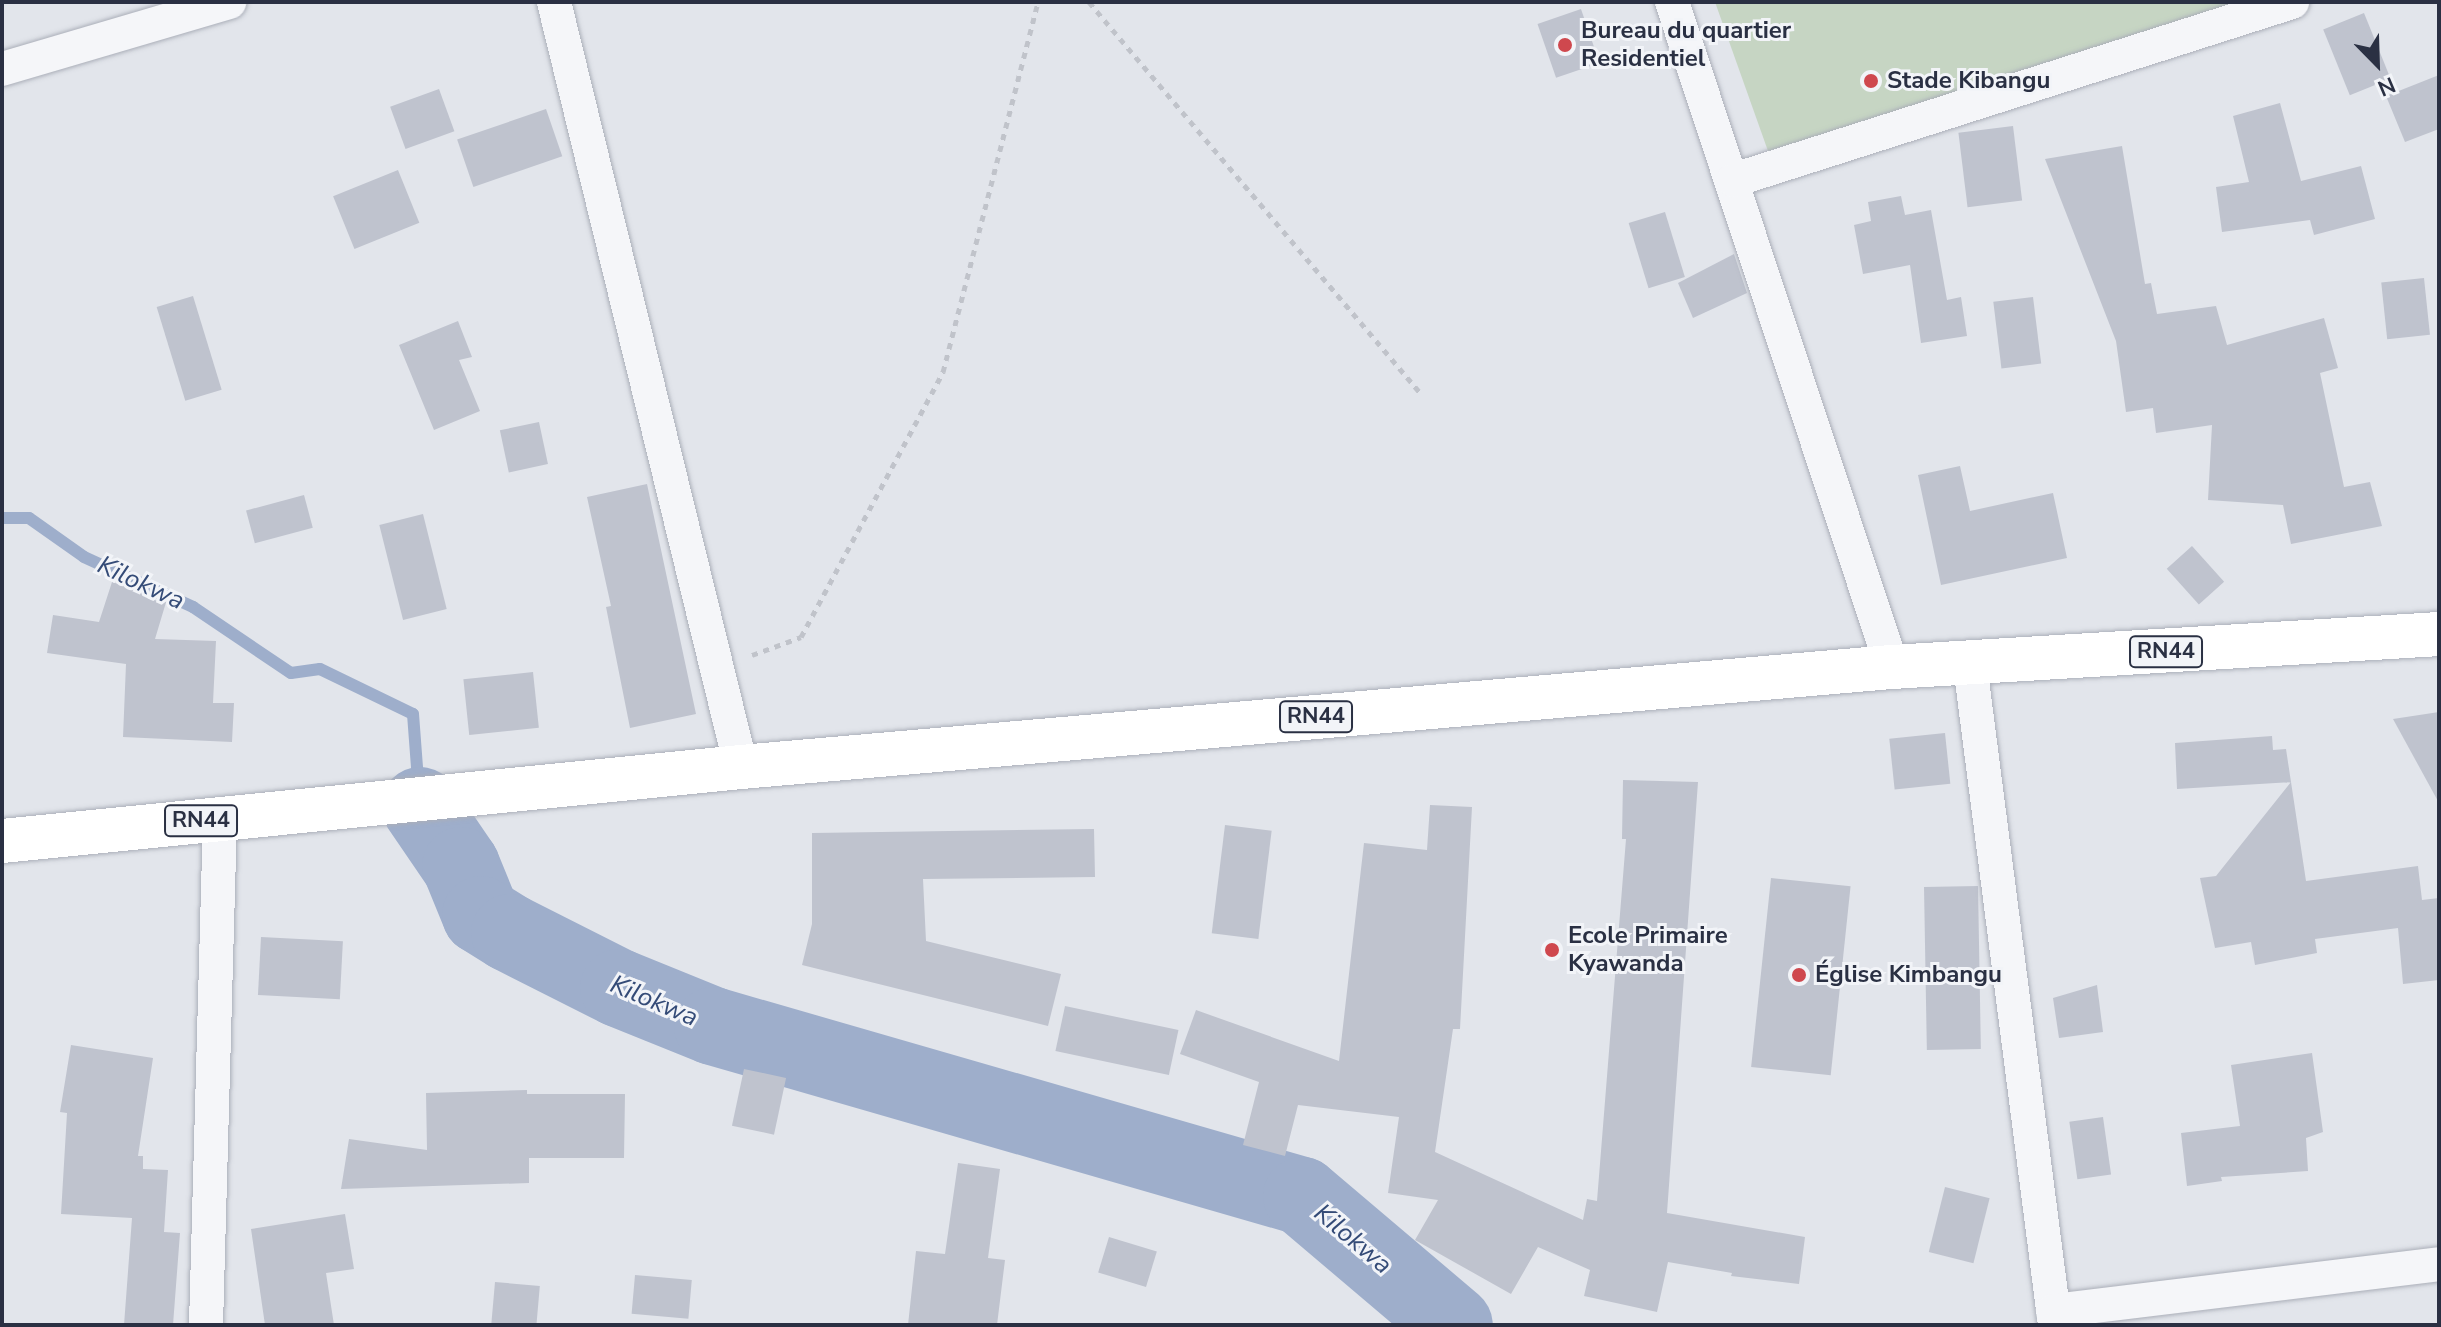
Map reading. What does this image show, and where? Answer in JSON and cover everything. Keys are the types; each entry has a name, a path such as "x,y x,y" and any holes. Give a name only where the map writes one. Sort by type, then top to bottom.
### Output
{"main road":[{"name":"RN44","path":"2,841 741,767 1892,667 1970,665 2439,634"}],"street":[{"path":"2,69 229,2"},
{"path":"554,2 741,767"},
{"path":"1672,2 1734,180 1892,667"},
{"path":"1734,180 2292,2"},
{"path":"1970,665 2054,1318 2439,1264"},
{"path":"206,1325 220,819"}],"path":[{"path":"717,668 801,637 943,372 1038,2"},
{"path":"1089,2 1422,395"}],"green space":[{"name":"Stade Kibangu","path":"1715,2 2227,2 2230,10 1768,151"}],"building":[{"path":"1581,9 1600,63 1556,78 1538,24"},
{"path":"2364,13 2391,79 2350,95 2323,29"},
{"path":"2439,75 2439,129 2405,142 2386,96"},
{"path":"439,89 454,131 406,149 390,107"},
{"path":"2280,103 2301,181 2361,166 2375,219 2314,235 2310,220 2222,232 2216,187 2249,182 2233,116"},
{"path":"546,109 562,156 473,187 457,140"},
{"path":"2013,126 2022,200 1968,207 1958,133"},
{"path":"2122,146 2145,284 2151,283 2157,314 2216,306 2227,345 2324,318 2338,368 2320,373 2344,487 2370,482 2382,526 2291,544 2283,505 2208,500 2212,425 2156,433 2153,408 2126,412 2116,341 2045,159"},
{"path":"398,170 419,223 354,249 333,196"},
{"path":"1901,196 1905,215 1931,210 1947,300 1961,297 1967,336 1921,343 1910,265 1863,274 1854,225 1871,221 1868,202"},
{"path":"1665,212 1685,277 1649,288 1629,223"},
{"path":"1734,254 1747,293 1693,318 1678,283"},
{"path":"2424,278 2430,335 2387,339 2381,282"},
{"path":"193,296 222,390 185,401 157,307"},
{"path":"2033,297 2041,364 2001,368 1993,302"},
{"path":"458,321 472,357 459,360 480,411 434,430 399,345"},
{"path":"539,422 548,464 509,472 500,430"},
{"path":"1960,466 1970,511 2053,493 2067,558 1941,585 1918,475"},
{"path":"647,484 696,714 630,728 606,607 611,606 587,497"},
{"path":"304,495 313,528 255,543 246,511"},
{"path":"423,514 447,609 403,620 379,525"},
{"path":"2192,546 2224,582 2199,604 2167,569"},
{"path":"112,582 167,599 155,639 216,641 213,703 234,703 232,742 123,737 126,664 47,653 53,615 99,622"},
{"path":"533,672 539,728 469,735 463,679"},
{"path":"2439,712 2439,803 2393,719"},
{"path":"1945,733 1950,784 1895,790 1889,739"},
{"path":"2272,736 2273,750 2286,749 2291,782 2177,789 2175,743"},
{"path":"1623,780 1698,782 1667,1213 1805,1237 1799,1284 1731,1276 1732,1273 1668,1262 1657,1312 1584,1296 1590,1270 1538,1247 1511,1294 1415,1240 1438,1200 1388,1193 1399,1117 1298,1105 1285,1156 1243,1145 1259,1082 1180,1054 1196,1010 1339,1061 1364,843 1427,850 1430,805 1472,807 1460,1029 1453,1029 1435,1152 1583,1220 1587,1199 1597,1201 1626,839 1622,839"},
{"path":"2291,782 2306,881 2418,866 2422,900 2439,898 2439,980 2403,984 2398,928 2315,939 2317,953 2255,965 2251,942 2215,948 2200,878 2216,876"},
{"path":"1225,825 1272,831 1258,939 1212,933"},
{"path":"1094,829 1095,877 923,879 926,941 1061,974 1048,1026 802,965 812,924 812,833"},
{"path":"1771,878 1851,886 1831,1075 1751,1067"},
{"path":"1978,886 1981,1049 1927,1050 1924,887"},
{"path":"261,937 343,941 340,999 258,995"},
{"path":"2097,985 2103,1032 2059,1038 2053,998"},
{"path":"1065,1006 1178,1030 1169,1075 1055,1051"},
{"path":"71,1045 153,1058 138,1156 143,1156 143,1169 168,1170 164,1232 180,1233 173,1325 124,1325 132,1218 61,1214 67,1113 60,1112"},
{"path":"2312,1053 2323,1132 2306,1138 2308,1171 2221,1177 2222,1181 2187,1186 2181,1133 2240,1126 2231,1065"},
{"path":"744,1069 786,1078 774,1135 732,1126"},
{"path":"527,1090 527,1094 625,1094 624,1158 529,1158 529,1183 341,1189 349,1139 427,1150 426,1093"},
{"path":"2103,1117 2111,1174 2077,1179 2069,1122"},
{"path":"958,1163 1000,1169 988,1258 1005,1260 997,1325 908,1325 916,1251 945,1254"},
{"path":"1945,1187 1990,1198 1973,1263 1929,1252"},
{"path":"345,1214 354,1269 326,1273 334,1325 265,1325 251,1229"},
{"path":"1109,1237 1157,1252 1146,1287 1098,1272"},
{"path":"635,1275 692,1280 688,1319 632,1314"},
{"path":"495,1282 540,1286 536,1325 491,1325"}],"waterway":[{"name":"Kilokwa","path":"2,518 29,518 84,557 193,607 291,673 320,669 413,714 419,793"},
{"name":"Kilokwa","path":"420,806 461,866 481,915 619,988 713,1026 1302,1196 1454,1325"}],"place":[{"name":"Bureau du quartier Residentiel","path":"1565,45"},
{"name":"Stade Kibangu","path":"1871,81"},
{"name":"Ecole Primaire Kyawanda","path":"1552,950"},
{"name":"Église Kimbangu","path":"1799,975"}]}
